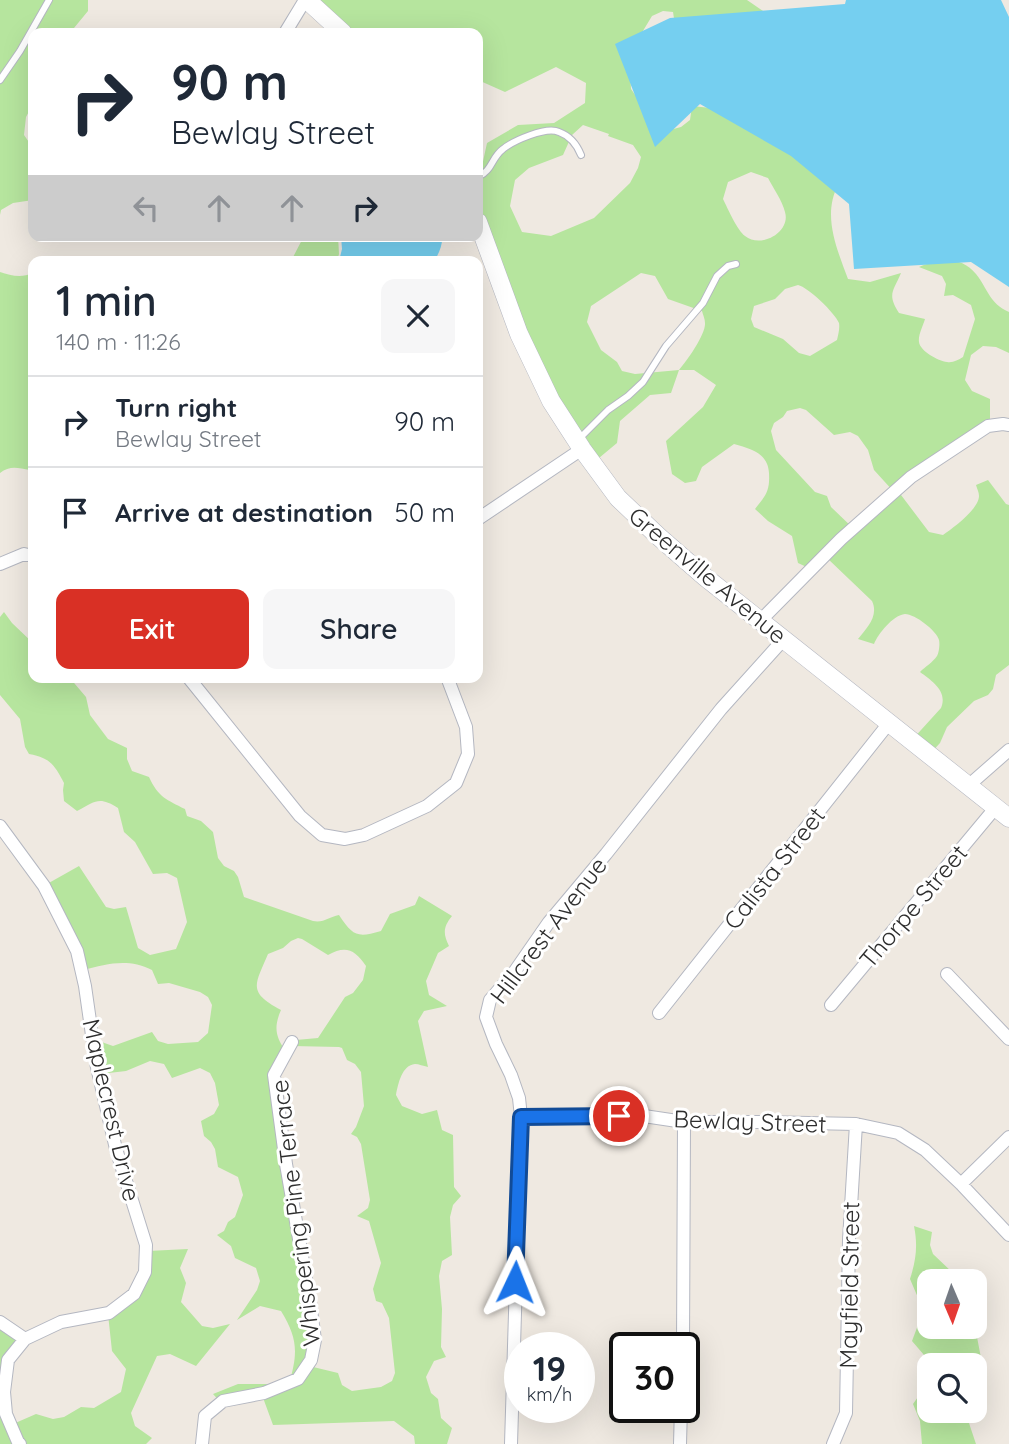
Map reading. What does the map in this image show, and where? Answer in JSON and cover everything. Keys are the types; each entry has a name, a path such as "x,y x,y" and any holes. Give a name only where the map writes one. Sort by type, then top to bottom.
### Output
{"main road":[{"path":"306,0 337,28"},
{"name":"Greenville Avenue","path":"483,236 519,334 551,401 618,498 658,536 783,640 1002,813"}],"street":[{"path":"288,28 306,0"},
{"path":"760,621 841,539 911,477 988,426 1009,425"},
{"path":"483,515 580,445"},
{"path":"0,564 28,555"},
{"name":"Hillcrest Avenue","path":"511,1444 521,1117 519,1098 511,1075 495,1044 486,1017 490,1000 515,971 549,922 721,709 783,640"},
{"path":"193,683 300,816 323,835 345,839 364,835 427,806 456,783 468,754 466,727 449,683"},
{"name":"Calista Street","path":"659,1013 889,723"},
{"path":"968,786 1009,750"},
{"name":"Thorpe Street","path":"831,1005 1002,813"},
{"name":"Maplecrest Drive","path":"0,826 44,886 77,951 96,1063 116,1149 146,1245 145,1272 134,1294 109,1312 61,1322 25,1339"},
{"path":"947,974 1009,1039"},
{"name":"Whispering Pine Terrace","path":"202,1444 205,1416 223,1401 264,1393 298,1379 311,1360 315,1340 310,1301 274,1076 292,1042"},
{"name":"Bewlay Street","path":"521,1117 644,1116 684,1122 856,1124 898,1133 925,1150 1009,1235"},
{"path":"683,1332 684,1122"},
{"name":"Mayfield Street","path":"833,1444 846,1413 849,1240 856,1124"},
{"path":"961,1184 1009,1137"},
{"path":"0,1322 25,1339 8,1360 4,1392 6,1414 20,1444"},
{"path":"680,1444 681,1423"}],"lane":[{"path":"33,28 49,0"},
{"path":"0,80 28,37"},
{"path":"483,175 500,151 515,141 542,133 559,132 573,141 581,155"},
{"path":"580,445 608,410 643,382 666,346 703,303 718,276 727,266 736,264"}],"green space":[{"path":"0,0 88,0 88,11 74,28 28,28 28,113 24,135 28,141 28,201 13,203 1,210 0,215"},
{"path":"305,0 747,0 763,11 729,28 675,25 673,12 663,11 652,16 629,54 631,89 651,118 666,131 681,127 690,120 692,106 720,109 838,185 833,197 831,220 848,279 870,282 901,273 892,293 893,301 899,313 925,319 919,342 934,358 949,362 963,357 975,319 971,305 953,295 944,296 946,284 942,276 919,267 949,260 963,264 976,274 997,304 1009,312 1009,353 996,347 983,346 971,355 965,380 972,391 990,399 990,427 898,491 929,532 943,535 975,507 979,496 976,485 988,480 1009,505 1009,665 996,675 993,689 988,695 974,701 947,727 940,743 928,756 911,741 941,708 943,702 938,687 920,672 938,655 939,642 934,632 920,620 905,614 891,621 874,644 858,639 873,617 872,601 827,558 813,570 798,563 792,536 755,509 769,484 768,466 758,453 734,444 702,467 696,481 685,483 672,474 666,441 703,407 716,385 694,370 679,370 671,393 650,395 620,421 617,443 593,463 581,451 483,235 483,161 487,143 518,125 554,123 585,103 586,83 556,67 505,92 483,82 483,28 337,28","holes":["583,125 633,145 641,157 630,183 594,218 551,236 522,232 510,206 515,180 529,168 563,155 572,135","751,172 768,178 780,199 786,219 779,232 759,241 742,233 723,199 728,182","641,273 655,276 668,299 702,311 705,323 699,340 679,370 635,374 622,371 617,362 601,350 587,322 591,306","798,285 821,301 839,323 837,340 810,356 799,353 783,339 754,327 751,319 754,306 775,299 785,289","800,408 806,410 834,435 850,432 858,436 868,450 874,470 894,492 854,529 831,507 827,496 815,492 776,450 771,431 774,423 787,411"]},
{"path":"301,242 338,242 338,256 294,256"},
{"path":"0,272 16,276 28,275 28,470 11,468 0,473"},
{"path":"4,612 28,638 28,683 74,683 86,697 90,715 108,739 127,748 127,759 132,771 149,777 164,797 185,809 187,816 201,821 213,832 218,858 238,877 244,897 313,921 323,921 339,915 352,931 361,935 381,931 390,914 415,905 419,896 452,916 445,931 449,946 438,953 426,981 429,995 447,1006 424,1011 418,1021 428,1067 415,1064 407,1068 401,1076 396,1095 402,1106 422,1114 437,1110 442,1130 453,1135 454,1187 461,1196 453,1205 450,1217 452,1255 442,1261 439,1276 441,1347 446,1357 434,1361 426,1377 431,1393 438,1399 441,1418 452,1428 447,1444 415,1444 414,1436 394,1421 273,1425 262,1395 222,1404 213,1394 238,1384 289,1384 295,1355 291,1330 281,1311 260,1306 237,1320 260,1281 256,1268 235,1258 231,1246 217,1235 224,1231 228,1222 235,1217 243,1195 238,1177 218,1167 215,1149 204,1136 201,1121 214,1114 219,1105 215,1083 210,1073 200,1068 172,1078 164,1064 150,1061 126,1071 100,1074 93,1039 113,1046 152,1032 158,1041 168,1044 198,1042 208,1033 212,1005 208,997 200,992 169,983 158,984 152,970 143,966 118,963 83,970 47,884 79,866 106,907 126,907 138,948 150,955 176,949 187,922 177,878 167,873 153,874 135,842 124,832 118,808 98,801 77,811 64,801 64,783 47,760 29,754 25,747 20,719 0,695 0,617","holes":["302,939 328,955 340,950 354,953 366,966 363,980 353,993 345,997 318,1038 296,1040 292,1046 342,1048 347,1060 355,1064 361,1072 364,1106 351,1134 357,1137 361,1144 370,1200 368,1208 357,1216 369,1221 381,1263 373,1289 376,1301 382,1303 389,1318 395,1373 392,1381 381,1387 352,1391 342,1385 338,1373 309,1366 308,1295 274,1077 285,1050 277,1031 281,1010 263,998 257,987 268,954 283,948 291,941"]},
{"path":"914,1226 932,1232 930,1245 933,1254 949,1269 917,1269 917,1295 910,1279 916,1240"},
{"path":"188,1249 180,1268 186,1283 181,1302 202,1326 213,1328 230,1324 196,1366 170,1354 157,1356 131,1413 135,1426 152,1438 146,1444 0,1444 0,1324 22,1339 7,1367 13,1424 36,1414 53,1419 64,1417 81,1407 94,1408 121,1392 126,1369 112,1351 108,1314 133,1297 148,1251"},
{"path":"917,1328 917,1339 977,1339 980,1353 922,1353 912,1341"},
{"path":"917,1398 917,1414 913,1404"},
{"path":"920,1423 969,1423 976,1444 922,1444"}],"water":[{"path":"846,0 1001,0 1009,17 1009,287 971,262 854,269 849,204 791,156 700,104 655,147 615,44 670,18 845,4"},
{"path":"341,242 441,242 436,256 340,256"}],"route":[{"path":"515,1282 521,1117 619,1116"}]}
